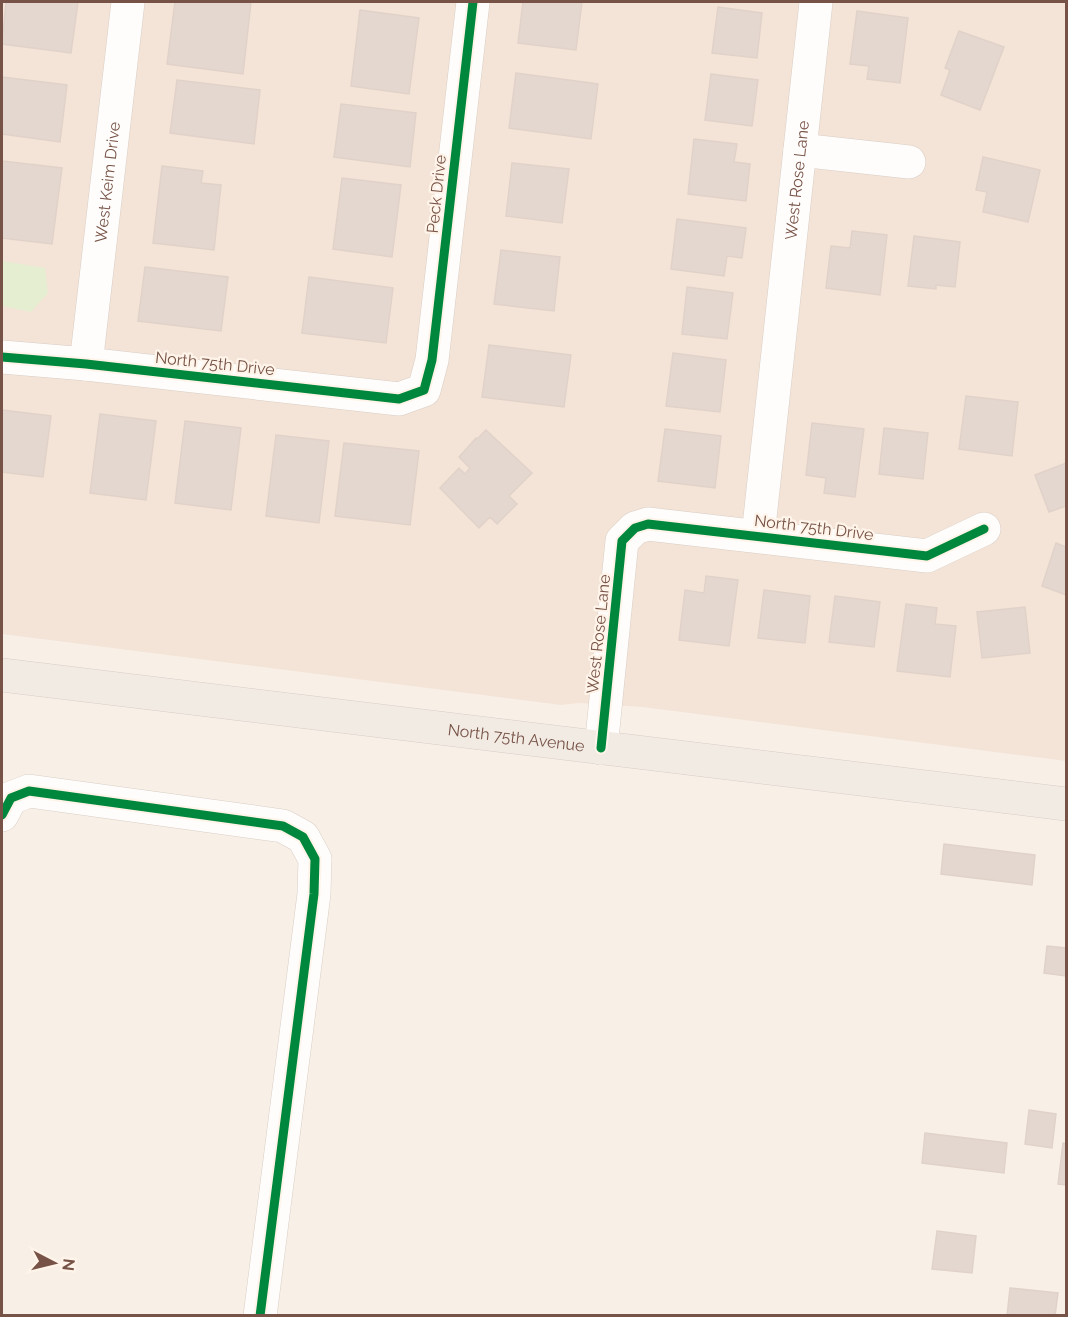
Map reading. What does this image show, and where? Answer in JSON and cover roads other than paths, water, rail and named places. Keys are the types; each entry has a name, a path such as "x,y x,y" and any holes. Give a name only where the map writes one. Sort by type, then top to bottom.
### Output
{"main road":[{"name":"North 75th Avenue","path":"2,675 1066,804"}],"street":[{"name":"West Keim Drive","path":"86,364 128,2"},
{"name":"Peck Drive","path":"424,390 432,360 473,2"},
{"name":"West Rose Lane","path":"758,536 816,2"},
{"path":"800,150 909,162"},
{"name":"North 75th Drive","path":"2,357 86,364 399,399 424,390"},
{"name":"North 75th Drive","path":"635,528 648,524 927,556 984,529"},
{"name":"West Rose Lane","path":"601,748 622,541 635,528"},
{"path":"2,815 11,798 29,791 283,826 303,837 315,859 314,894 260,1316"}]}
